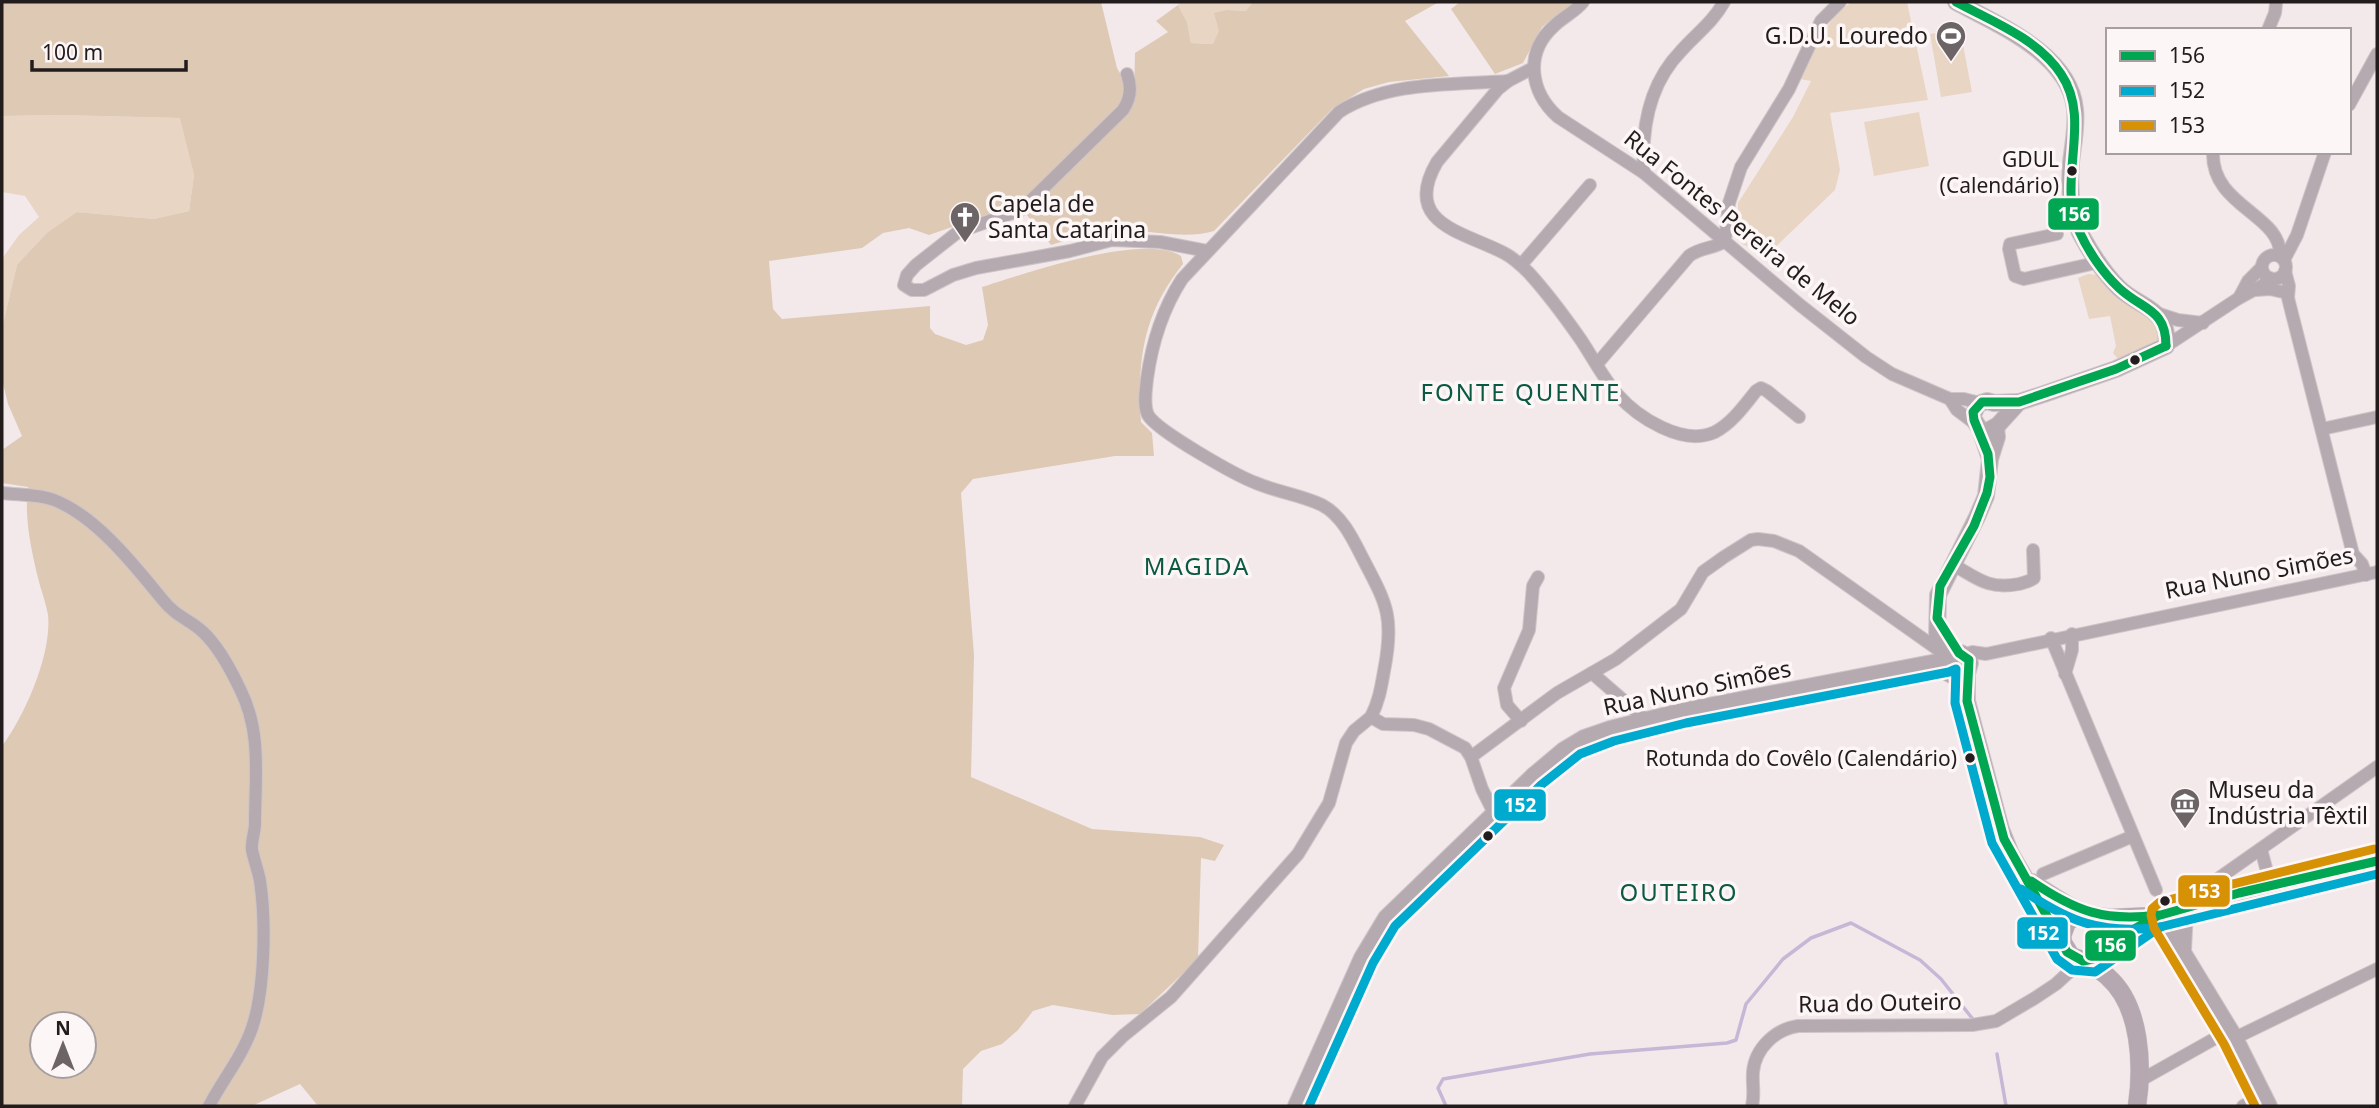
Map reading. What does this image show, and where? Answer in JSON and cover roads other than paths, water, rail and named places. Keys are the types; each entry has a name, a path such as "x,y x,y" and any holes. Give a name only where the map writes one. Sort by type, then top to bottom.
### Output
{"main road":[{"path":"2110,978 2074,954 2062,936 2067,922 2080,914 2159,915 2377,861"},
{"path":"2092,915 2102,921 2109,933 2106,949 2110,978 2127,1006 2135,1027 2141,1057 2137,1106"},
{"path":"2074,954 2097,958 2106,949 2159,915"}],"street":[{"path":"1583,2 1547,34 1537,51 1533,68 1508,81 1489,98 1437,162 1429,175 1427,198 1433,215 1452,231 1502,252 1521,265 1563,314 1617,394 1667,431 1704,435 1716,431 1730,422 1761,388 1799,416"},
{"path":"1644,173 1644,131 1655,88 1674,58 1713,19 1724,2"},
{"path":"1597,364 1689,256 1725,241 1729,203 1741,167 1789,89 1821,20 1840,2"},
{"path":"1956,2 2047,57 2070,88 2076,120 2070,178 2072,207 2084,241 2119,287 2156,313 2164,322 2166,346"},
{"path":"2269,28 2276,13 2276,3"},
{"path":"2351,101 2377,54"},
{"name":"Rua Fontes Pereira de Melo","path":"1533,68 1536,87 1548,108 1558,117 1644,173 1866,358 1892,374 1950,399 1987,403 2019,401 2096,376 2166,346 2239,298 2256,290 2270,289 2286,295"},
{"path":"1127,74 1129,101 1123,110 1021,210 958,232 916,265 907,275 904,285 912,290 925,290 953,275 976,268 1070,251 1112,240 1160,242 1207,251"},
{"path":"1075,1106 1102,1057 1171,997 1298,854 1329,803 1346,743 1354,731 1371,716 1381,695 1390,645 1388,618 1380,592 1340,521 1320,505 1242,477 1154,423 1146,410 1145,396 1157,327 1173,293 1207,251 1326,124 1353,102 1388,92 1508,81"},
{"path":"2213,154 2214,169 2224,188 2272,234 2280,247 2274,267 2286,295 2353,554 2349,578"},
{"path":"2274,267 2297,235 2324,154"},
{"path":"1521,265 1590,185"},
{"path":"2057,234 2010,244 2015,276 2024,279 2100,262"},
{"path":"2272,234 2292,238 2297,235"},
{"name":"Rua Fontes Pereira de Melo","path":"2256,290 2274,267"},
{"name":"Rua Fontes Pereira de Melo","path":"2239,298 2248,281 2274,267"},
{"path":"2156,313 2178,320 2203,323"},
{"name":"Rua Fontes Pereira de Melo","path":"1950,399 1957,410 1987,424 2019,401"},
{"path":"1987,424 2001,412 1987,403 1973,412 1997,437 1990,459 1986,496 1938,595 1937,618 1948,660 1968,701 2001,829 2011,854 2074,954"},
{"path":"2322,429 2377,417"},
{"path":"2,493 51,498 72,509 103,533 131,561 172,611 194,625 211,641 233,676 250,712 254,728 257,786 256,828 252,849 260,881 262,917 259,997 252,1027 240,1058 209,1106"},
{"path":"1471,757 1558,693 1615,659 1681,609 1703,572 1758,538 1799,551 1948,660"},
{"path":"1952,564 1991,586 2004,587 2034,578 2033,550"},
{"path":"2353,554 2372,573"},
{"name":"Rua Nuno Simões","path":"1296,1106 1377,930 1494,813 1533,776 1574,743 1595,734 1646,720 1986,654 2051,638 2372,573"},
{"path":"1521,721 1507,705 1504,688 1530,630 1533,586 1538,577"},
{"path":"1937,618 1948,660"},
{"path":"2065,674 2073,650 2073,634"},
{"path":"2051,638 2156,890"},
{"path":"1592,673 1646,720"},
{"path":"1371,716 1383,724 1414,725 1429,729 1465,748 1494,813"},
{"path":"2202,890 2377,767"},
{"path":"2043,874 2133,836"},
{"path":"2261,849 2272,887"},
{"path":"2026,877 2060,901 2092,915"},
{"path":"2183,950 2185,909"},
{"path":"2159,915 2183,950 2232,1034 2266,1101 2243,1106"},
{"name":"Rua do Outeiro","path":"1752,1106 1755,1063 1769,1039 1783,1029 1798,1026 1996,1021 2056,984 2074,954"},
{"path":"2141,1080 2232,1034 2377,970"}],"waterway":[{"path":"1446,1106 1438,1088 1443,1079 1590,1054 1727,1043 1736,1040 1746,1004 1783,959 1811,938 1851,923 1920,960 1941,979 1972,1018"},
{"path":"1997,1054 2006,1106"}],"place":[{"name":"G.D.U. Louredo","path":"1951,63"},
{"name":"GDUL (Calendário)","path":"2072,171"},
{"name":"Capela de Santa Catarina","path":"965,244"},
{"name":"Rotunda do Covêlo (Calendário)","path":"1970,758"},
{"name":"Museu da Indústria Têxtil","path":"2185,830"}],"district":[{"name":"FONTE QUENTE","path":"1521,393"},
{"name":"MAGIDA","path":"1197,567"},
{"name":"OUTEIRO","path":"1679,893"}]}
